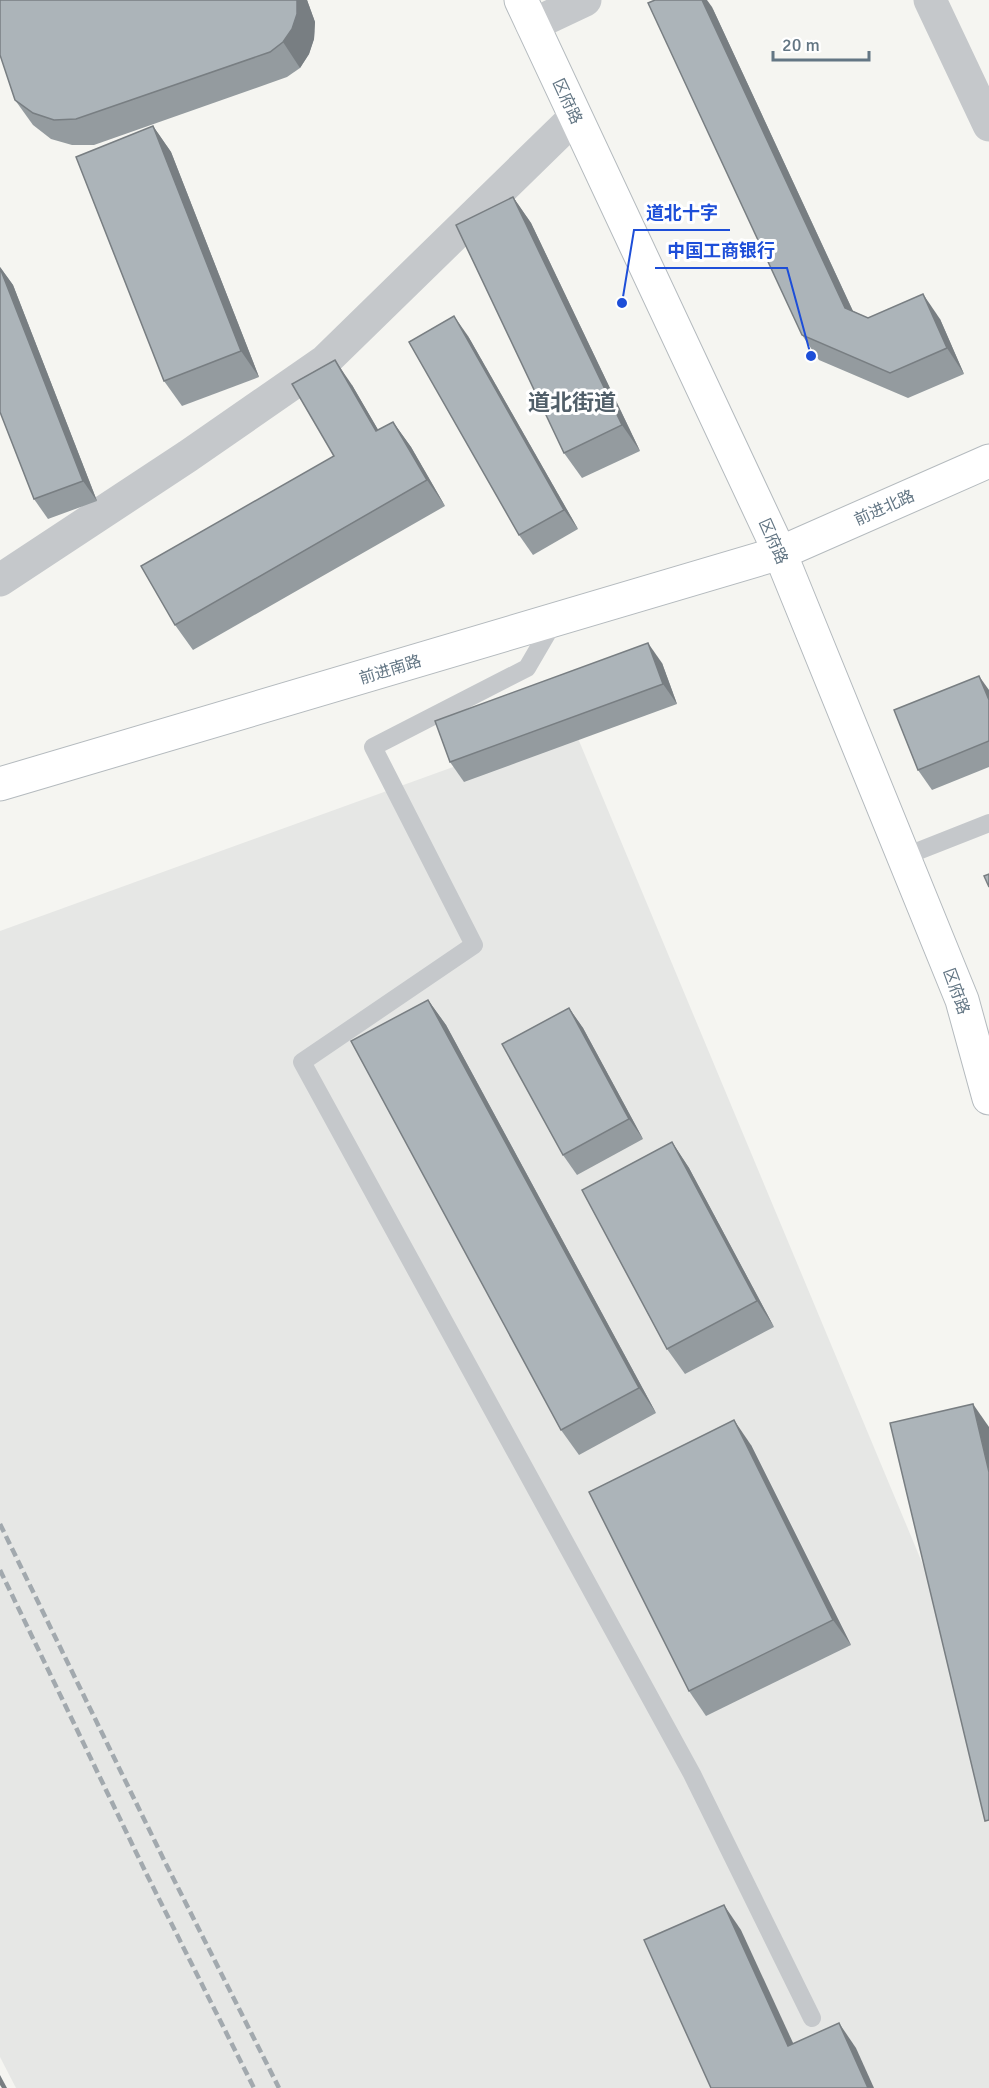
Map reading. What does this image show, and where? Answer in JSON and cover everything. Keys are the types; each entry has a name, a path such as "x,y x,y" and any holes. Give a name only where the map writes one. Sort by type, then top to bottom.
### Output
{"main road":[{"name":"区府路","path":"527,12 780,553 962,1000 989,1098"},
{"name":"前进北路","path":"780,553 989,461"},
{"name":"前进南路","path":"0,784 780,553"}],"street":[{"path":"527,12 585,0"},
{"path":"930,0 989,124"},
{"path":"0,580 188,456 325,361 575,117"}],"lane":[{"path":"555,620 527,668 373,747 474,945 302,1062 692,1774 812,2018"},
{"path":"903,857 989,823"}],"shaded area":[{"path":"572,724 989,1723 989,2088 16,2088 0,2057 0,931"}],"building":[{"path":"0,0 297,0 297,14 292,29 283,42 270,52 76,119 54,120 33,113 15,100 0,55"},
{"path":"655,0 702,0 845,308 868,318 923,294 947,348 890,373 802,335 648,3"},
{"path":"153,126 241,351 164,381 76,157"},
{"path":"513,197 622,425 564,453 456,225"},
{"path":"0,268 83,481 34,499 0,412"},
{"path":"454,316 564,510 519,535 409,342"},
{"path":"335,360 376,431 393,422 427,480 175,625 141,566 334,456 292,384"},
{"path":"648,643 663,684 450,762 435,721"},
{"path":"979,676 989,700 989,741 918,770 894,710"},
{"path":"989,874 989,887 984,876"},
{"path":"428,1000 639,1388 561,1430 351,1041"},
{"path":"569,1008 629,1119 563,1155 502,1044"},
{"path":"672,1142 757,1301 667,1349 582,1190"},
{"path":"973,1404 989,1472 989,1820 985,1821 890,1423"},
{"path":"734,1420 833,1620 689,1691 589,1492"},
{"path":"724,1905 788,2046 839,2023 868,2088 711,2088 644,1940"}],"railway":[{"path":"0,1524 164,1860 279,2088"},
{"path":"0,1570 147,1875 254,2088"}],"place":[{"name":"道北十字","path":"622,303"},
{"name":"中国工商银行","path":"811,356"}],"district":[{"name":"道北街道","path":"572,402"}]}
